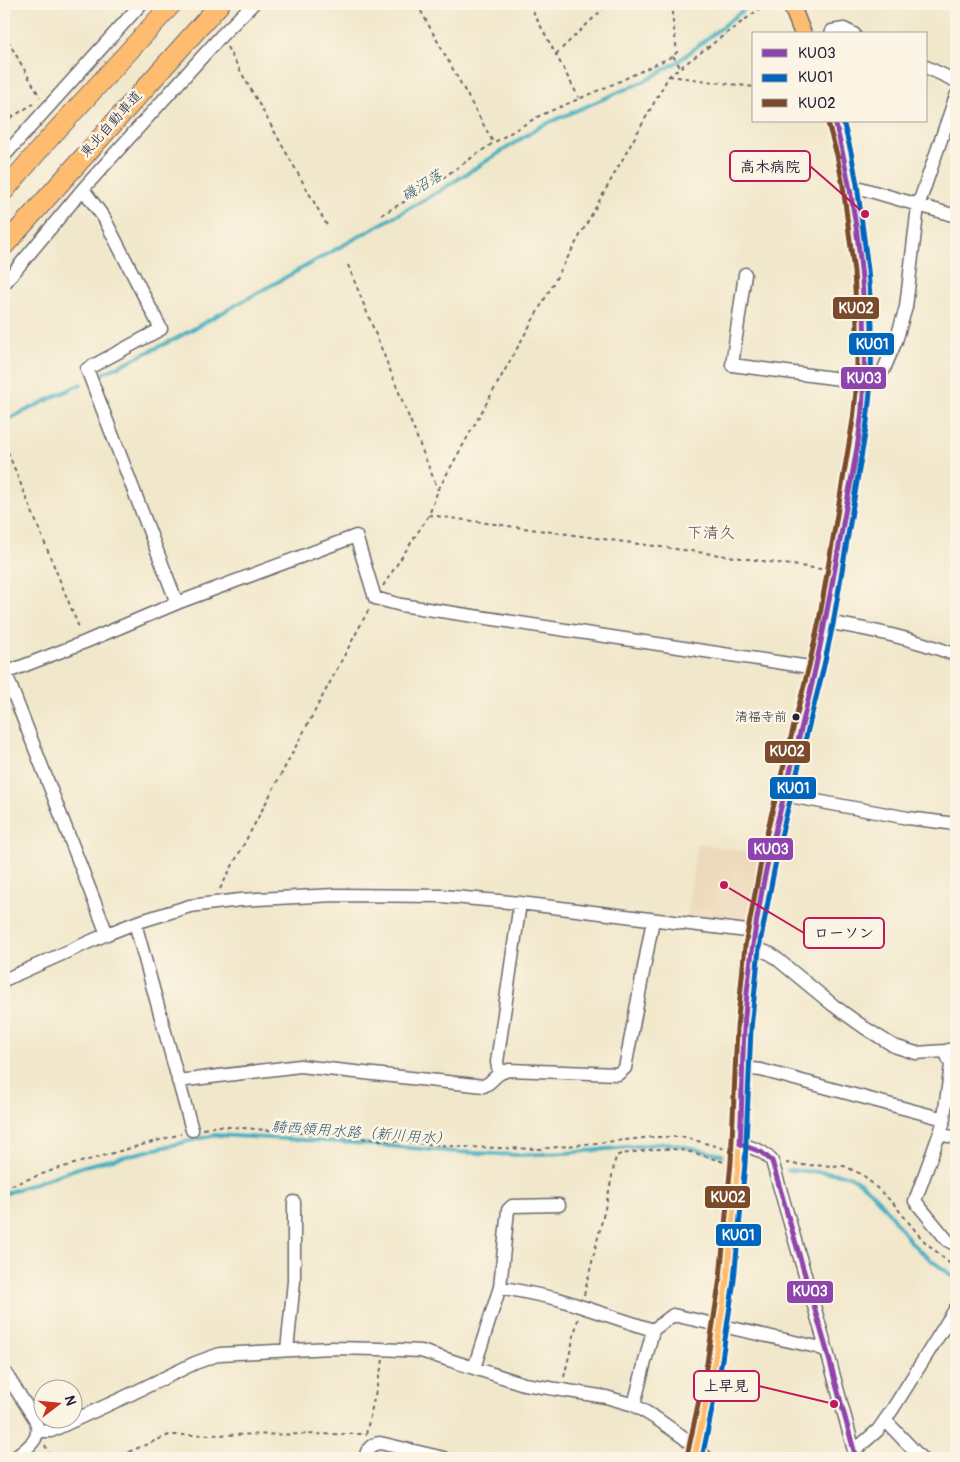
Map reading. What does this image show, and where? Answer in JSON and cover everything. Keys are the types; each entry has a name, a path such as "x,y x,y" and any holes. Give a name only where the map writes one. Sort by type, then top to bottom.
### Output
{"highway":[{"path":"4,191 45,143 172,4"},
{"name":"東北自動車道","path":"4,246 220,4"}],"main road":[{"path":"791,4 802,32"},
{"path":"699,1455 721,1326 730,1252 733,1147 743,1068 746,1001 754,939 767,867 826,622 860,421 864,382 865,324 857,234 844,153 835,122"}],"street":[{"path":"4,156 45,103 142,4"},
{"path":"4,283 83,189 221,36 253,4"},
{"path":"832,32 832,30 844,29 850,32"},
{"path":"928,68 956,81"},
{"path":"745,274 732,365 864,382 878,377 884,369 896,341 906,307 918,206 956,96"},
{"path":"850,185 956,216"},
{"path":"83,189 104,218 161,329 87,368 177,603"},
{"path":"107,934 4,671 85,642 177,603 356,536 376,598 401,605 816,668"},
{"path":"826,622 880,631 908,638 956,655"},
{"path":"784,795 908,818 956,824"},
{"path":"4,980 135,922 190,906 240,900 335,895 442,896 653,920 754,939 833,1005 894,1046 916,1052 951,1049 951,1065 944,1119 915,1201 947,1240 956,1245"},
{"path":"499,1072 497,1062 520,904"},
{"path":"178,1080 300,1066 484,1086 489,1084 499,1072 509,1070 618,1074 625,1068 653,920"},
{"path":"135,922 192,1130"},
{"path":"743,1068 761,1070 944,1119"},
{"path":"940,1134 956,1138"},
{"path":"733,1147 761,1151 772,1162 855,1455"},
{"path":"287,1350 294,1281 294,1202"},
{"path":"474,1368 500,1287 508,1210 512,1206 559,1205"},
{"path":"500,1287 558,1299 652,1330"},
{"path":"855,1455 885,1420 956,1308"},
{"path":"634,1405 652,1330 673,1315 817,1347 827,1351"},
{"path":"38,1431 51,1431 195,1363 220,1354 330,1348 421,1351 524,1384 606,1397 634,1405 683,1437 699,1455"},
{"path":"4,1370 35,1419 38,1427 34,1441 15,1458"},
{"path":"885,1420 921,1458"},
{"path":"365,1458 371,1439 380,1443 444,1458"}],"path":[{"path":"418,4 493,143"},
{"path":"529,4 579,98"},
{"path":"556,54 608,4"},
{"path":"381,215 428,188 493,143 539,116 673,57 677,52 672,14 682,4"},
{"path":"214,903 219,890 376,598 429,515 438,490 669,76 766,4"},
{"path":"4,34 45,103 4,122"},
{"path":"221,36 328,227"},
{"path":"673,57 680,66"},
{"path":"669,76 752,87"},
{"path":"348,265 438,490"},
{"path":"5,445 85,642"},
{"path":"429,515 835,571"},
{"path":"4,1188 56,1169 192,1130 217,1126 462,1147 539,1150 672,1136 733,1147"},
{"path":"561,1389 582,1307 616,1156 658,1149 671,1149 686,1151 726,1162"},
{"path":"780,1162 799,1165 844,1166 863,1175 893,1204 922,1239 956,1269"},
{"path":"114,1458 169,1435 371,1439 385,1350"}],"shaded area":[{"path":"697,843 762,855 752,915 745,923 687,917"}],"waterway":[{"name":"磯沼落","path":"98,376 175,339 438,192 541,126 649,79 680,60 751,4"},
{"name":"磯沼落","path":"4,421 81,384"},
{"name":"騎西領用水路（新川用水）","path":"4,1194 84,1166 215,1135 516,1155 566,1153 668,1143 722,1155"},
{"name":"騎西領用水路（新川用水）","path":"788,1170 836,1173 849,1176 858,1181 882,1204 909,1240 956,1279"}],"transit line":[{"name":"KU03","path":"740,1144 745,1011 757,921 774,837 820,648 856,454 862,410 864,326 860,257 850,189 835,122"},
{"name":"KU01","path":"702,1458 721,1366 734,1280 745,1164 751,1029 759,948 780,840 833,624 867,422 871,382 872,324 868,270 857,184 843,122"},
{"name":"KU02","path":"687,1456 707,1363 720,1278 731,1162 737,1028 745,946 766,836 819,621 853,420 857,382 857,324 854,272 843,186 828,123"},
{"name":"KU03","path":"740,1144 761,1152 772,1161 856,1458"}],"place":[{"name":"高木病院","path":"865,214"},
{"name":"清福寺前","path":"796,717"},
{"name":"ローソン","path":"724,885"},
{"name":"上早見","path":"834,1404"}],"district":[{"name":"下清久","path":"711,533"}]}
